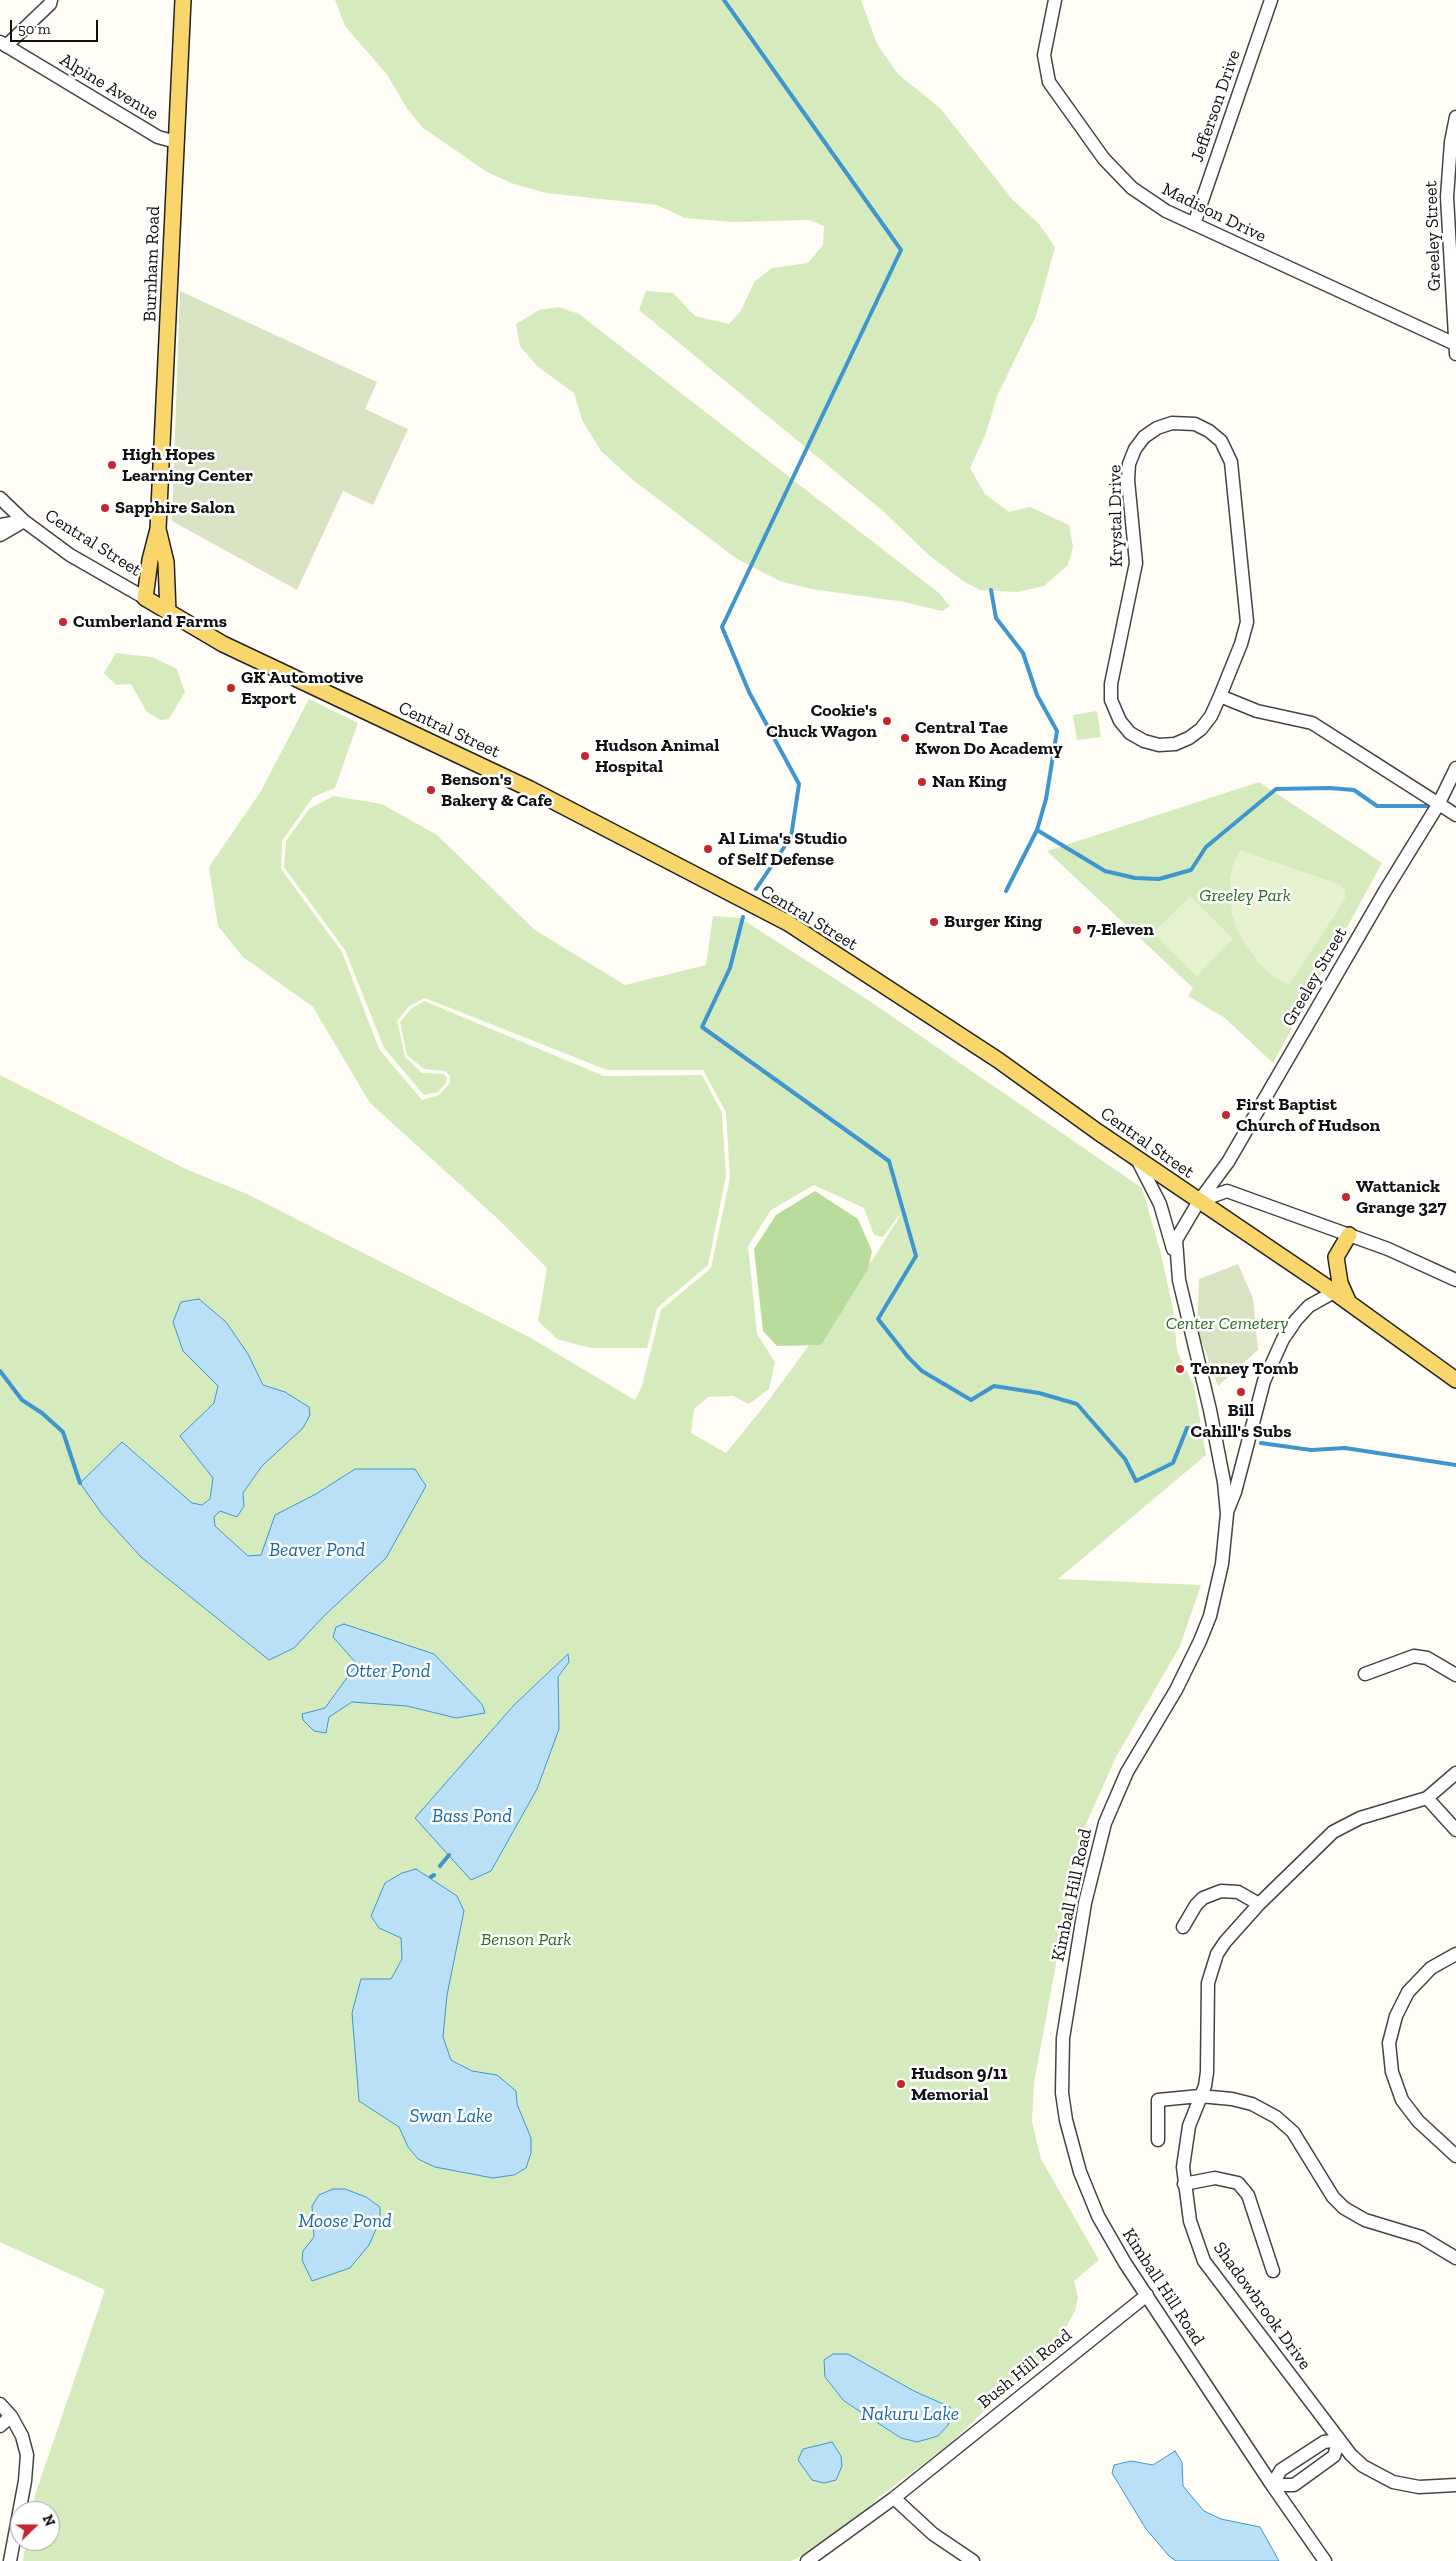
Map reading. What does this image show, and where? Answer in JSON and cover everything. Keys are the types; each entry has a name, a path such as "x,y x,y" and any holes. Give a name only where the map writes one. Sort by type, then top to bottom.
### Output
{"main road":[{"name":"Burnham Road","path":"145,598 150,560 158,529 183,0"},
{"name":"Burnham Road","path":"158,529 166,562 168,612"},
{"name":"Central Street","path":"145,598 223,644 530,789 788,923 998,1060 1137,1159 1334,1292 1456,1380"},
{"path":"1348,1235 1340,1247 1336,1263 1340,1283 1348,1303"}],"street":[{"path":"3,44 50,4 51,0"},
{"name":"Madison Drive","path":"1055,0 1044,55 1045,69 1054,89 1104,159 1122,179 1154,205 1456,349"},
{"name":"Jefferson Drive","path":"1194,224 1271,0"},
{"name":"Alpine Avenue","path":"3,44 158,138 176,142"},
{"name":"Greeley Street","path":"1456,117 1451,142 1447,197 1456,349"},
{"name":"Krystal Drive","path":"1172,423 1195,424 1209,431 1221,441 1232,462 1247,622 1241,644 1220,696 1201,729 1189,738 1167,745 1144,741 1130,733 1120,722 1111,700 1112,676 1135,572 1129,464 1135,449 1144,437 1157,428 1172,423"},
{"name":"Central Street","path":"0,498 24,521 78,560 145,598"},
{"path":"0,524 24,521"},
{"path":"0,535 24,521"},
{"path":"1220,696 1257,711 1312,723 1456,815"},
{"name":"Greeley Street","path":"1199,1201 1228,1162 1385,891 1438,805 1456,768"},
{"path":"1137,1159 1160,1204 1176,1256"},
{"path":"1199,1201 1227,1191 1388,1250 1456,1280"},
{"name":"Kimball Hill Road","path":"1199,1201 1176,1240 1176,1256 1179,1280 1219,1456 1226,1514 1217,1590 1200,1641 1176,1690 1127,1772 1102,1831 1085,1903 1063,2038 1064,2102 1072,2146 1080,2172 1098,2216 1125,2263 1272,2485 1325,2561"},
{"path":"1226,1514 1238,1483 1264,1381 1283,1339 1296,1320 1309,1306 1334,1292"},
{"path":"1365,1674 1414,1656 1427,1658 1456,1675"},
{"name":"Shadowbrook Drive","path":"1456,1773 1427,1798 1360,1818 1333,1832 1259,1904 1225,1942 1212,1969 1206,2001 1208,2058 1205,2086 1186,2140 1184,2184 1190,2221 1204,2261 1339,2440 1363,2466 1393,2482 1419,2487 1456,2485"},
{"path":"1427,1798 1456,1830"},
{"path":"1183,1927 1196,1905 1220,1891 1238,1892 1259,1904"},
{"path":"1456,1954 1431,1968 1408,1992 1396,2016 1389,2043 1392,2072 1402,2100 1418,2121 1456,2156"},
{"path":"1158,2140 1158,2100 1200,2096 1243,2101 1276,2117 1293,2132 1333,2197 1344,2208 1365,2220 1421,2237 1456,2258"},
{"path":"1184,2184 1215,2178 1238,2183 1248,2195 1273,2271"},
{"name":"Bush Hill Road","path":"807,2561 894,2498 1147,2295"},
{"path":"0,2404 11,2416 22,2436 27,2468 10,2561"},
{"path":"0,2426 11,2416"},
{"path":"1339,2440 1334,2456 1294,2485 1272,2485 1281,2470 1324,2442 1339,2440"},
{"path":"894,2498 933,2534 973,2561"}],"green space":[{"path":"335,0 861,0 877,44 898,74 940,108 1012,199 1039,224 1055,247 1036,316 997,396 986,433 970,468 985,494 1009,512 1030,507 1069,525 1073,547 1068,565 1044,586 1017,592 980,590 963,581 930,556 883,511 639,310 646,291 673,293 695,316 729,324 740,312 755,281 772,268 808,263 823,245 824,226 809,220 733,222 685,218 657,205 546,193 514,184 487,172 423,128 408,110 388,76 345,26"},
{"path":"180,291 377,382 365,409 408,429 373,505 343,491 297,590 172,521"},
{"path":"559,307 579,314 939,593 950,606 942,611 905,602 811,589 780,581 737,559 633,480 601,451 582,420 574,393 537,366 520,346 516,324 539,310"},
{"path":"116,653 152,657 177,669 185,692 169,719 161,720 147,712 131,684 116,685 104,673"},
{"path":"309,699 358,723 335,788 313,797 282,841 281,869 342,952 379,1049 422,1100 439,1095 450,1083 450,1076 445,1071 424,1069 407,1055 400,1022 411,1009 424,1001 604,1076 702,1075 722,1113 726,1176 708,1265 657,1308 647,1348 591,1348 557,1339 538,1321 547,1268 497,1218 370,1103 313,1007 243,957 218,926 209,867 261,791"},
{"path":"1097,711 1101,737 1077,740 1073,715"},
{"name":"Greeley Park","path":"1259,782 1382,863 1273,1063 1225,1018 1188,996 1193,988 1047,851"},
{"name":"Benson Park","path":"334,796 382,804 437,835 535,930 625,985 706,965 713,916 740,918 871,1002 1142,1188 1160,1250 1173,1309 1177,1351 1194,1386 1206,1455 1058,1579 1201,1585 1180,1646 1116,1757 1087,1822 1072,1877 1034,2083 1032,2122 1041,2159 1099,2260 1074,2281 1078,2298 1075,2311 1046,2363 984,2400 985,2410 950,2444 879,2497 839,2537 791,2561 23,2561 24,2551 60,2551 60,2501 34,2501 105,2290 0,2242 0,1075 188,1170 247,1194 529,1337 635,1400 642,1386 661,1310 711,1268 730,1178 726,1112 703,1070 607,1070 425,998 409,1006 397,1021 405,1057 422,1073 444,1074 447,1078 446,1083 438,1092 424,1095 384,1048 345,950 284,867 286,841 310,808","holes":["814,1185 864,1208 874,1235 883,1237 906,1206 875,1256 765,1405 726,1453 691,1433 694,1409 708,1397 733,1396 749,1404 769,1389 775,1362 757,1334 748,1246 771,1210"]},
{"path":"1240,850 1341,885 1345,891 1345,899 1289,985 1274,977 1259,964 1237,931 1232,914 1230,878 1234,862"},
{"path":"1190,896 1233,939 1197,976 1153,933"},
{"path":"815,1191 858,1219 872,1251 868,1269 821,1345 777,1346 763,1331 754,1249 776,1215"},
{"name":"Center Cemetery","path":"1238,1264 1253,1298 1258,1350 1218,1386 1197,1329 1199,1279"}],"water":[{"name":"Beaver Pond","path":"199,1299 226,1322 248,1354 263,1385 285,1392 309,1407 310,1415 303,1428 262,1466 243,1493 244,1506 237,1517 220,1511 214,1517 215,1526 248,1556 261,1555 275,1515 316,1494 355,1469 415,1469 426,1486 386,1558 324,1616 294,1648 269,1660 141,1557 102,1514 80,1483 122,1442 192,1503 202,1505 210,1499 213,1478 180,1436 214,1403 218,1386 183,1351 173,1322 181,1302"},
{"name":"Otter Pond","path":"344,1624 434,1654 482,1704 485,1713 456,1718 407,1706 352,1702 329,1717 326,1733 314,1731 303,1720 302,1714 325,1708 357,1664 333,1637 336,1627"},
{"name":"Bass Pond","path":"568,1654 569,1662 558,1677 559,1729 537,1789 491,1871 471,1880 415,1818 514,1705"},
{"name":"Swan Lake","path":"416,1869 457,1896 464,1911 447,1995 443,2037 451,2060 472,2071 497,2075 516,2091 517,2104 531,2138 531,2153 526,2168 514,2175 493,2178 435,2167 418,2159 408,2147 399,2127 359,2101 352,2013 361,1979 391,1979 402,1959 401,1938 379,1928 371,1916 385,1883 402,1873"},
{"name":"Moose Pond","path":"333,2189 345,2189 366,2197 380,2207 380,2220 369,2245 350,2268 312,2281 302,2260 303,2251 314,2237 312,2206 319,2195"},
{"name":"Nakuru Lake","path":"833,2354 848,2354 914,2391 950,2407 953,2415 948,2425 938,2436 917,2442 901,2438 844,2401 825,2377 824,2360"},
{"path":"832,2442 841,2456 842,2466 836,2480 824,2483 812,2480 798,2460 803,2449"},
{"path":"1175,2451 1182,2462 1183,2486 1204,2511 1221,2519 1260,2527 1279,2561 1176,2561 1169,2556 1146,2529 1112,2473 1114,2465 1131,2461 1153,2465"}],"waterway":[{"path":"724,0 901,250 722,627 749,692 799,784 791,837 756,889"},
{"path":"991,590 996,618 1023,653 1037,695 1057,731 1046,799 1037,830 1006,891"},
{"path":"1037,830 1105,871 1135,878 1159,879 1191,870 1206,847 1276,789 1330,788 1354,790 1377,806 1435,806"},
{"path":"743,917 730,968 702,1027 889,1161 916,1256 878,1319 908,1357 922,1371 971,1400 994,1386 1039,1393 1077,1404 1125,1459 1136,1481 1173,1463 1187,1428 1197,1429"},
{"path":"0,1371 22,1400 42,1413 63,1432 80,1483"},
{"path":"1261,1443 1311,1450 1345,1448 1456,1465"},
{"path":"440,1866 449,1855"}],"place":[{"name":"High Hopes Learning Center","path":"112,465"},
{"name":"Sapphire Salon","path":"105,508"},
{"name":"Cumberland Farms","path":"63,622"},
{"name":"GK Automotive Export","path":"231,688"},
{"name":"Cookie's Chuck Wagon","path":"887,721"},
{"name":"Central Tae Kwon Do Academy","path":"905,738"},
{"name":"Hudson Animal Hospital","path":"585,756"},
{"name":"Nan King","path":"922,782"},
{"name":"Benson's Bakery & Cafe","path":"431,790"},
{"name":"Al Lima's Studio of Self Defense","path":"708,849"},
{"name":"Burger King","path":"934,922"},
{"name":"7-Eleven","path":"1077,930"},
{"name":"First Baptist Church of Hudson","path":"1226,1115"},
{"name":"Wattanick Grange 327","path":"1346,1197"},
{"name":"Tenney Tomb","path":"1180,1369"},
{"name":"Bill Cahill's Subs","path":"1241,1392"},
{"name":"Hudson 9/11 Memorial","path":"901,2084"}]}
